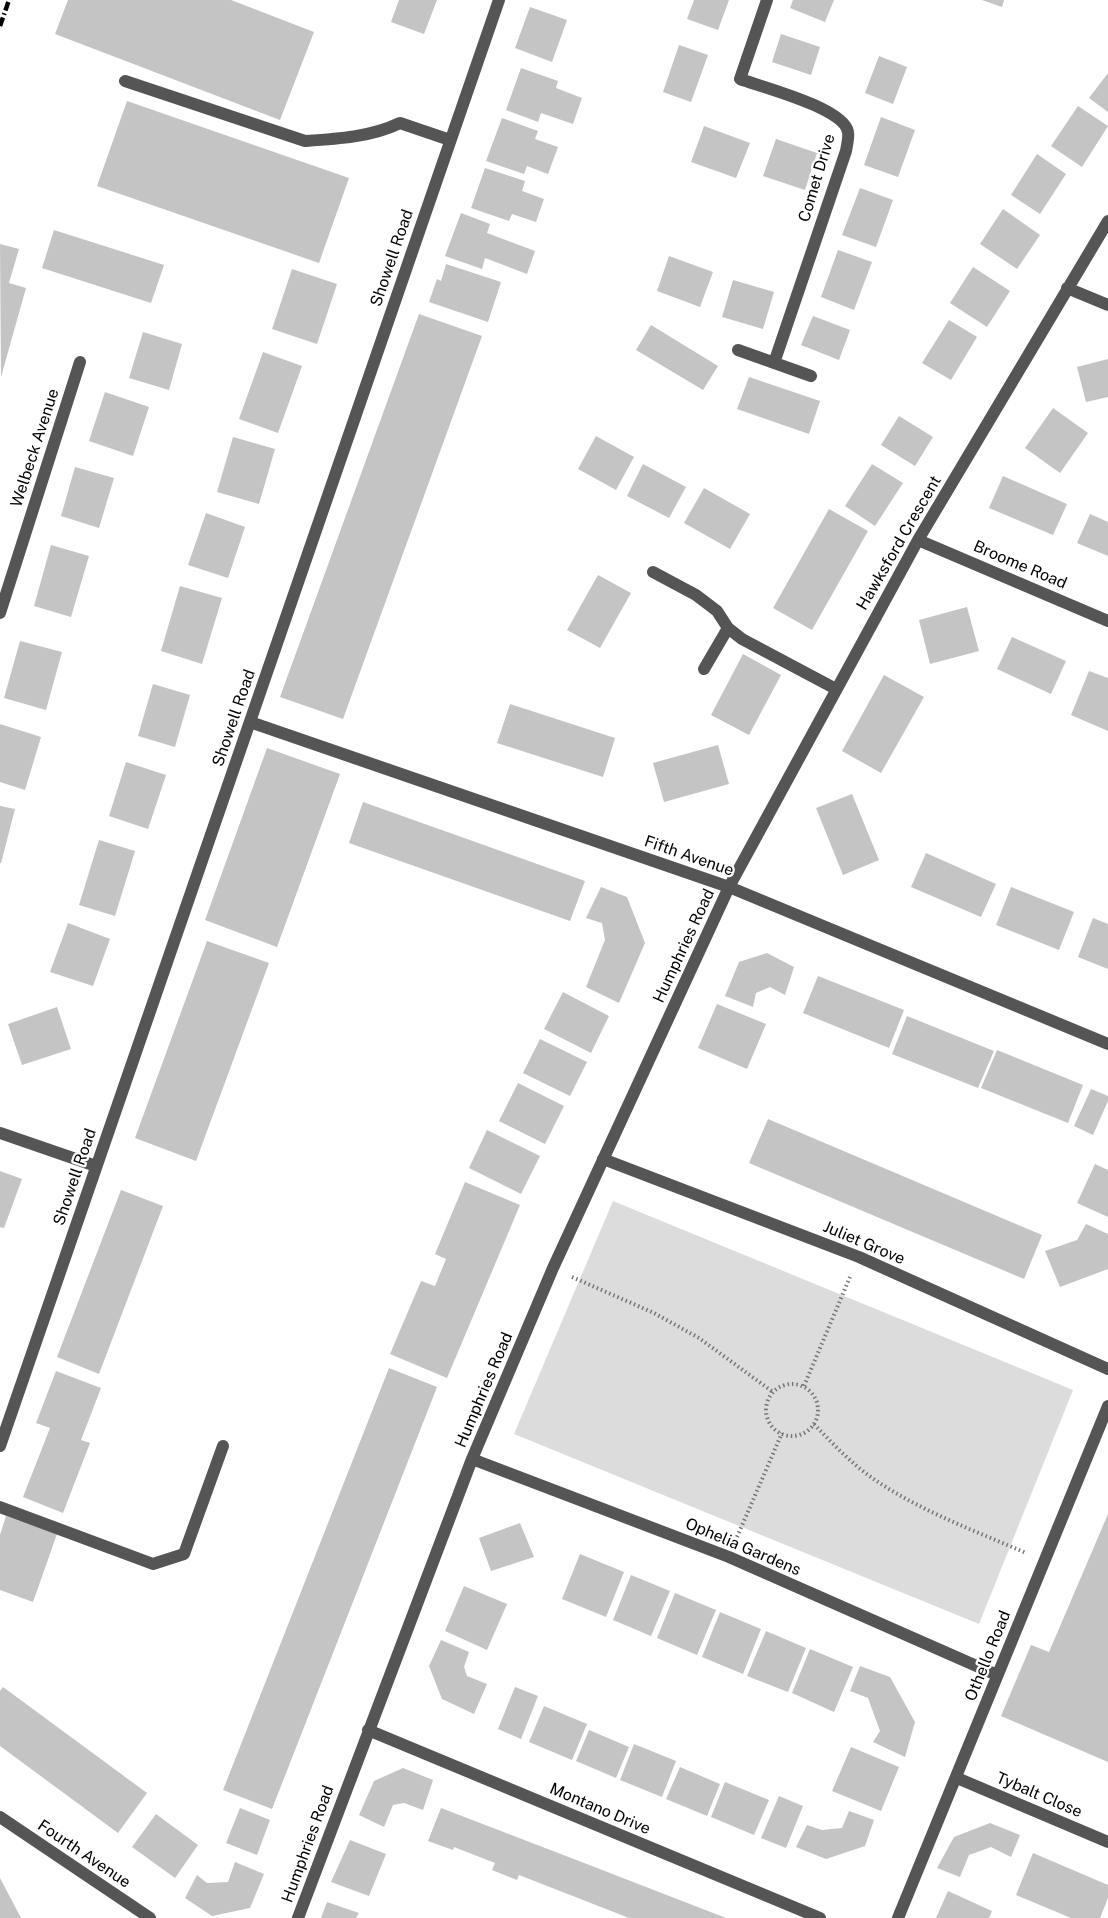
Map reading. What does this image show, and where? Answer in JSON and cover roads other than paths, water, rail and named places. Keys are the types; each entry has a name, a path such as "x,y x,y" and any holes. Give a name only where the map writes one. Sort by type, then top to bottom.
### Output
{"street":[{"name":"Showell Road","path":"0,1446 499,0"},
{"name":"Comet Drive","path":"767,0 740,79 826,110 841,119 848,132 846,151 774,363"},
{"path":"125,81 305,141 335,139 384,130 400,123 450,140"},
{"name":"Hawksford Crescent","path":"729,887 918,540 1108,221"},
{"path":"1067,288 1108,305"},
{"path":"738,350 811,376"},
{"name":"Welbeck Avenue","path":"0,613 80,362"},
{"name":"Broome Road","path":"918,540 1108,621"},
{"path":"653,572 696,595 717,611 728,628 742,639 836,689"},
{"path":"704,669 728,628"},
{"name":"Fifth Avenue","path":"250,722 729,887 1108,1044"},
{"name":"Humphries Road","path":"298,1918 472,1459 553,1268 729,887"},
{"path":"0,1133 96,1166"},
{"name":"Juliet Grove","path":"603,1159 858,1257 1108,1369"},
{"name":"Othello Road","path":"898,1918 1108,1406"},
{"path":"0,1507 153,1564 184,1554 223,1446"},
{"name":"Ophelia Gardens","path":"472,1459 729,1557 997,1675"},
{"name":"Montano Drive","path":"368,1730 820,1918"},
{"name":"Tybalt Close","path":"957,1778 1108,1842"},
{"name":"Fourth Avenue","path":"0,1817 150,1918"}],"railway":[{"path":"0,26 9,0"}]}
